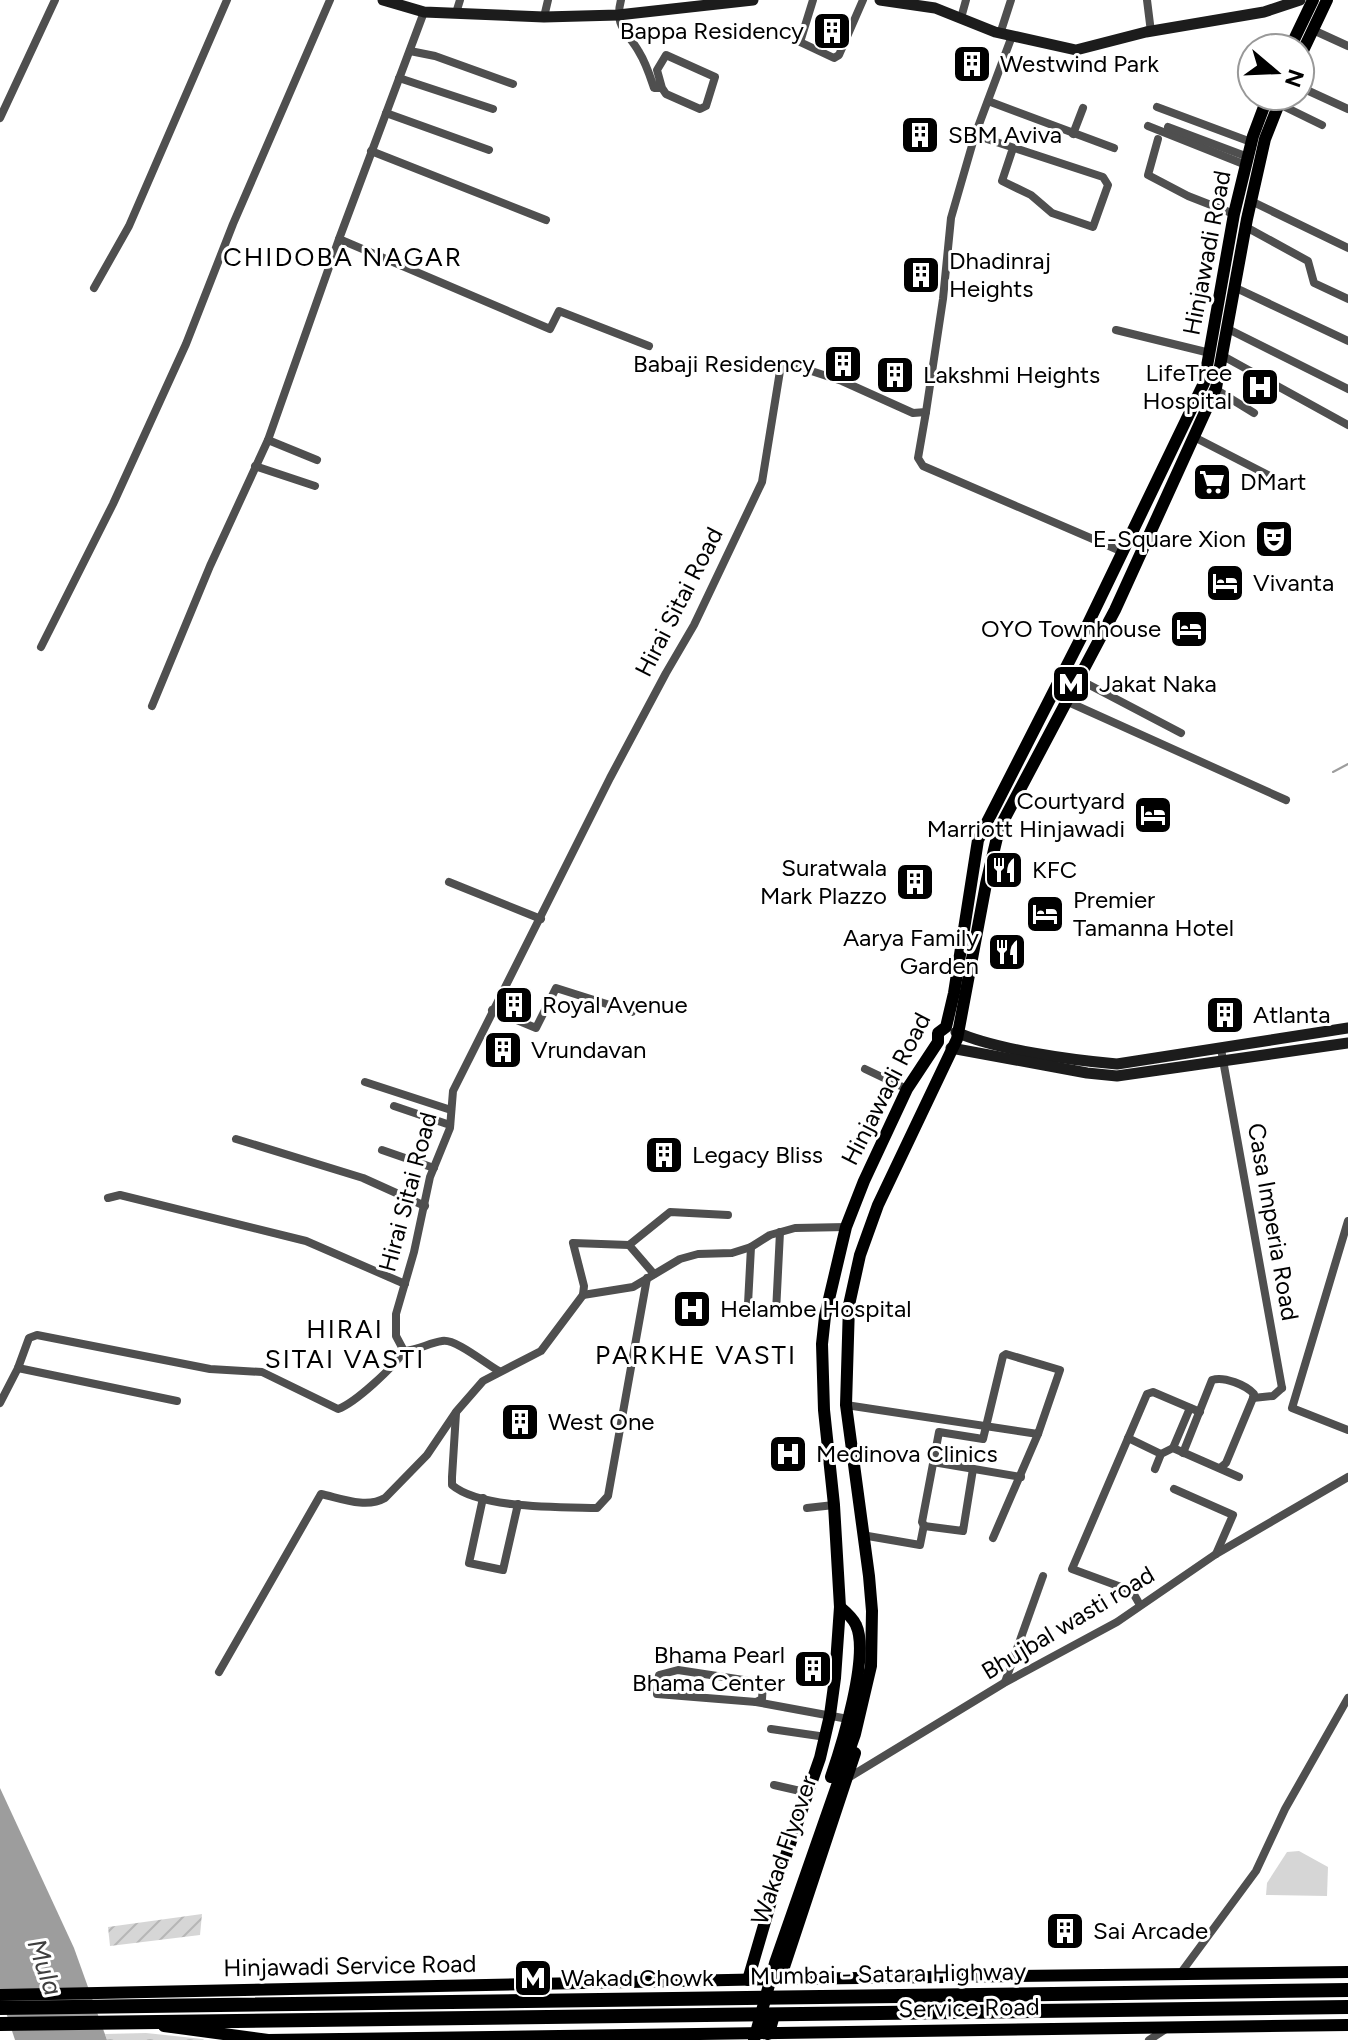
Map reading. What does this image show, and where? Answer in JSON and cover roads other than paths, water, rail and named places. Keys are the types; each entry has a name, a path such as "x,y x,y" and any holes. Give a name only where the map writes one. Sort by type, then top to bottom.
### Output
{"highway":[{"name":"Mumbai - Satara Highway","path":"0,2008 141,2000 421,2002 1348,1990"},
{"name":"Mumbai - Satara Highway","path":"0,2024 1348,2007"},
{"path":"767,2036 773,2015"}],"main road":[{"path":"1298,32 1313,0"},
{"path":"1313,30 1326,0"},
{"name":"Hinjawadi Road","path":"848,1719 859,1662 859,1636 856,1625 840,1607 822,1344 828,1302 846,1227 907,1089 938,1042 938,1033 951,1029 978,840 1123,552 1217,354 1234,214 1251,142 1268,112"},
{"path":"938,1042 943,1048 951,1048 957,1039 951,1029 969,987 986,884 999,829 1115,610 1215,389 1217,354 1228,329 1251,201 1272,112"},
{"name":"Hinjawadi Road","path":"855,1734 871,1666 872,1611 846,1405 849,1305 860,1255 878,1205 951,1048"},
{"path":"828,1302 849,1305"},
{"path":"748,1980 776,1884 826,1737 835,1678 840,1607"},
{"name":"Wakad Flyover","path":"742,2038 842,1772 848,1719"},
{"name":"Wakad Flyover","path":"754,2040 775,1963 855,1734"},
{"path":"780,1979 842,1772"},
{"path":"789,1950 804,1979"},
{"name":"Service Road","path":"748,1980 1348,1972"},
{"path":"1170,2026 1165,2019 1172,1981 1180,1974"},
{"name":"Hinjawadi Service Road","path":"0,1995 141,2000 216,1989 430,1988 748,1980"},
{"path":"445,2038 446,1987"},
{"path":"430,1988 430,2038"},
{"name":"Service Road","path":"144,2023 268,2040 1031,2034 1191,2025 1348,2025"}],"street":[{"path":"0,118 55,0"},
{"path":"94,288 129,226 227,0"},
{"path":"41,647 113,504 186,344 233,224 330,0"},
{"path":"384,0 424,12 544,17 618,15 673,4 753,0"},
{"path":"456,13 460,0"},
{"path":"544,17 548,0"},
{"path":"621,0 618,15 624,33 639,51 654,88 662,88"},
{"path":"813,0 800,42 834,58 839,55 863,0"},
{"path":"880,0 935,8 1006,35 1076,50 1151,32 1264,12 1300,0"},
{"path":"961,18 966,0"},
{"path":"1011,0 1006,35 988,101 951,218 945,287 918,458 923,466 1123,552"},
{"path":"1147,0 1151,32"},
{"path":"152,706 210,566 268,440 424,12"},
{"path":"1313,30 1348,46"},
{"path":"410,51 435,56 513,84"},
{"path":"666,55 715,77 706,106 700,109 666,94 662,88 657,70 666,55"},
{"path":"399,78 493,109"},
{"path":"1316,94 1348,109"},
{"path":"988,101 1114,148"},
{"path":"1157,107 1251,142"},
{"path":"1073,134 1083,108"},
{"path":"1299,112 1322,125"},
{"path":"386,113 489,150"},
{"path":"1148,126 1247,161"},
{"path":"1168,127 1247,161"},
{"path":"975,135 1103,177 1108,185 1093,227 1052,213 1031,195 1002,181 1013,148"},
{"path":"1158,139 1148,175 1188,196 1234,214"},
{"path":"371,151 546,220"},
{"path":"1251,201 1348,248"},
{"path":"1246,227 1308,261 1314,283 1348,299"},
{"path":"339,239 550,329 559,311 649,346"},
{"path":"1236,288 1348,341"},
{"path":"1228,329 1348,389"},
{"path":"1116,330 1217,354 1348,425"},
{"name":"Hirai Sitai Road","path":"402,1349 396,1336 396,1314 434,1168 450,1125 453,1091 610,778 694,625 762,482 780,371 793,365 842,381 913,413 926,412"},
{"path":"1215,389 1254,413"},
{"path":"1194,437 1270,476"},
{"path":"268,440 317,460"},
{"path":"255,466 315,486"},
{"path":"1078,679 1181,733"},
{"path":"1066,701 1286,800"},
{"path":"449,882 541,919"},
{"path":"492,1010 536,1028 556,988 632,1012"},
{"path":"951,1029 975,1040 1089,1062 1117,1064 1348,1028"},
{"path":"951,1048 1117,1076 1348,1043"},
{"name":"Casa Imperia Road","path":"1221,1049 1282,1388"},
{"path":"865,1069 907,1089"},
{"path":"365,1082 451,1110"},
{"path":"394,1106 450,1125"},
{"path":"236,1139 363,1178 425,1206"},
{"path":"382,1150 434,1168"},
{"path":"108,1198 120,1195 306,1241 405,1284"},
{"path":"219,1672 321,1494 364,1503 378,1501 427,1455 456,1412 483,1381 541,1351 583,1295 584,1286 573,1243 629,1245 670,1212 728,1215"},
{"path":"1348,1221 1292,1408 1348,1430"},
{"path":"583,1295 633,1287 680,1259 698,1254 732,1253 751,1247 770,1235 795,1228 846,1227"},
{"path":"776,1312 780,1232"},
{"path":"456,1412 452,1485 458,1490 483,1498 539,1507 597,1508 608,1496 651,1276 629,1245"},
{"path":"748,1304 751,1247"},
{"path":"0,1403 29,1338 37,1335 210,1369 262,1372 338,1409 350,1403 398,1361 402,1349 415,1351 444,1340 454,1342 499,1371"},
{"path":"862,1535 920,1545 939,1432 983,1439 1001,1359 1006,1354 1060,1370 1021,1477 993,1538"},
{"path":"18,1368 177,1401"},
{"path":"0,1377 11,1381"},
{"path":"1183,1453 1212,1380 1216,1378 1249,1388 1254,1394 1253,1398 1226,1463 1220,1468"},
{"path":"1253,1398 1273,1396 1282,1388 1296,1391"},
{"path":"1140,1605 1132,1591 1072,1569 1147,1394 1153,1392 1200,1412"},
{"path":"846,1405 1038,1434"},
{"path":"1155,1469 1161,1454 1173,1448 1190,1408"},
{"path":"1128,1438 1161,1454"},
{"path":"1173,1448 1239,1477"},
{"path":"933,1462 1021,1477"},
{"path":"924,1525 963,1531 973,1469"},
{"name":"Bhujbal wasti road","path":"842,1772 1117,1622 1216,1554 1348,1477"},
{"path":"1174,1489 1233,1515 1216,1554"},
{"path":"483,1498 469,1563 503,1570 518,1504"},
{"path":"807,1508 834,1505"},
{"path":"1004,1683 1043,1576"},
{"path":"756,1702 762,1699 763,1683 678,1670 659,1675 657,1694 756,1702 848,1719"},
{"path":"810,1675 835,1678"},
{"path":"1180,1974 1256,1871 1285,1809 1347,1702"},
{"path":"771,1729 826,1737"},
{"path":"774,1785 809,1793"},
{"path":"1149,2040 1170,2026"}],"water":[{"name":"Mula","path":"0,1788 74,1948 107,2040 15,2040 0,1994"}],"waterway":[{"path":"1333,772 1348,764"}],"place":[{"name":"Bappa Residency","path":"832,31"},
{"name":"Westwind Park","path":"972,64"},
{"name":"SBM Aviva","path":"920,135"},
{"name":"Dhadinraj Heights","path":"921,275"},
{"name":"Babaji Residency","path":"843,364"},
{"name":"Lakshmi Heights","path":"895,375"},
{"name":"LifeTree Hospital","path":"1260,387"},
{"name":"DMart","path":"1212,482"},
{"name":"E-Square Xion","path":"1274,539"},
{"name":"Vivanta","path":"1225,583"},
{"name":"OYO Townhouse","path":"1189,629"},
{"name":"Jakat Naka","path":"1071,684"},
{"name":"Courtyard Marriott Hinjawadi","path":"1153,815"},
{"name":"KFC","path":"1004,870"},
{"name":"Suratwala Mark Plazzo","path":"915,882"},
{"name":"Premier Tamanna Hotel","path":"1045,914"},
{"name":"Aarya Family Garden","path":"1007,952"},
{"name":"Royal Avenue","path":"514,1005"},
{"name":"Atlanta","path":"1225,1015"},
{"name":"Vrundavan","path":"503,1050"},
{"name":"Legacy Bliss","path":"664,1155"},
{"name":"Helambe Hospital","path":"692,1309"},
{"name":"West One","path":"520,1422"},
{"name":"Medinova Clinics","path":"788,1454"},
{"name":"Bhama Pearl Bhama Center","path":"813,1669"},
{"name":"Sai Arcade","path":"1065,1931"},
{"name":"Wakad Chowk","path":"533,1978"}],"district":[{"name":"CHIDOBA NAGAR","path":"343,257"},
{"name":"HIRAI SITAI VASTI","path":"345,1344"},
{"name":"PARKHE VASTI","path":"696,1355"}]}
